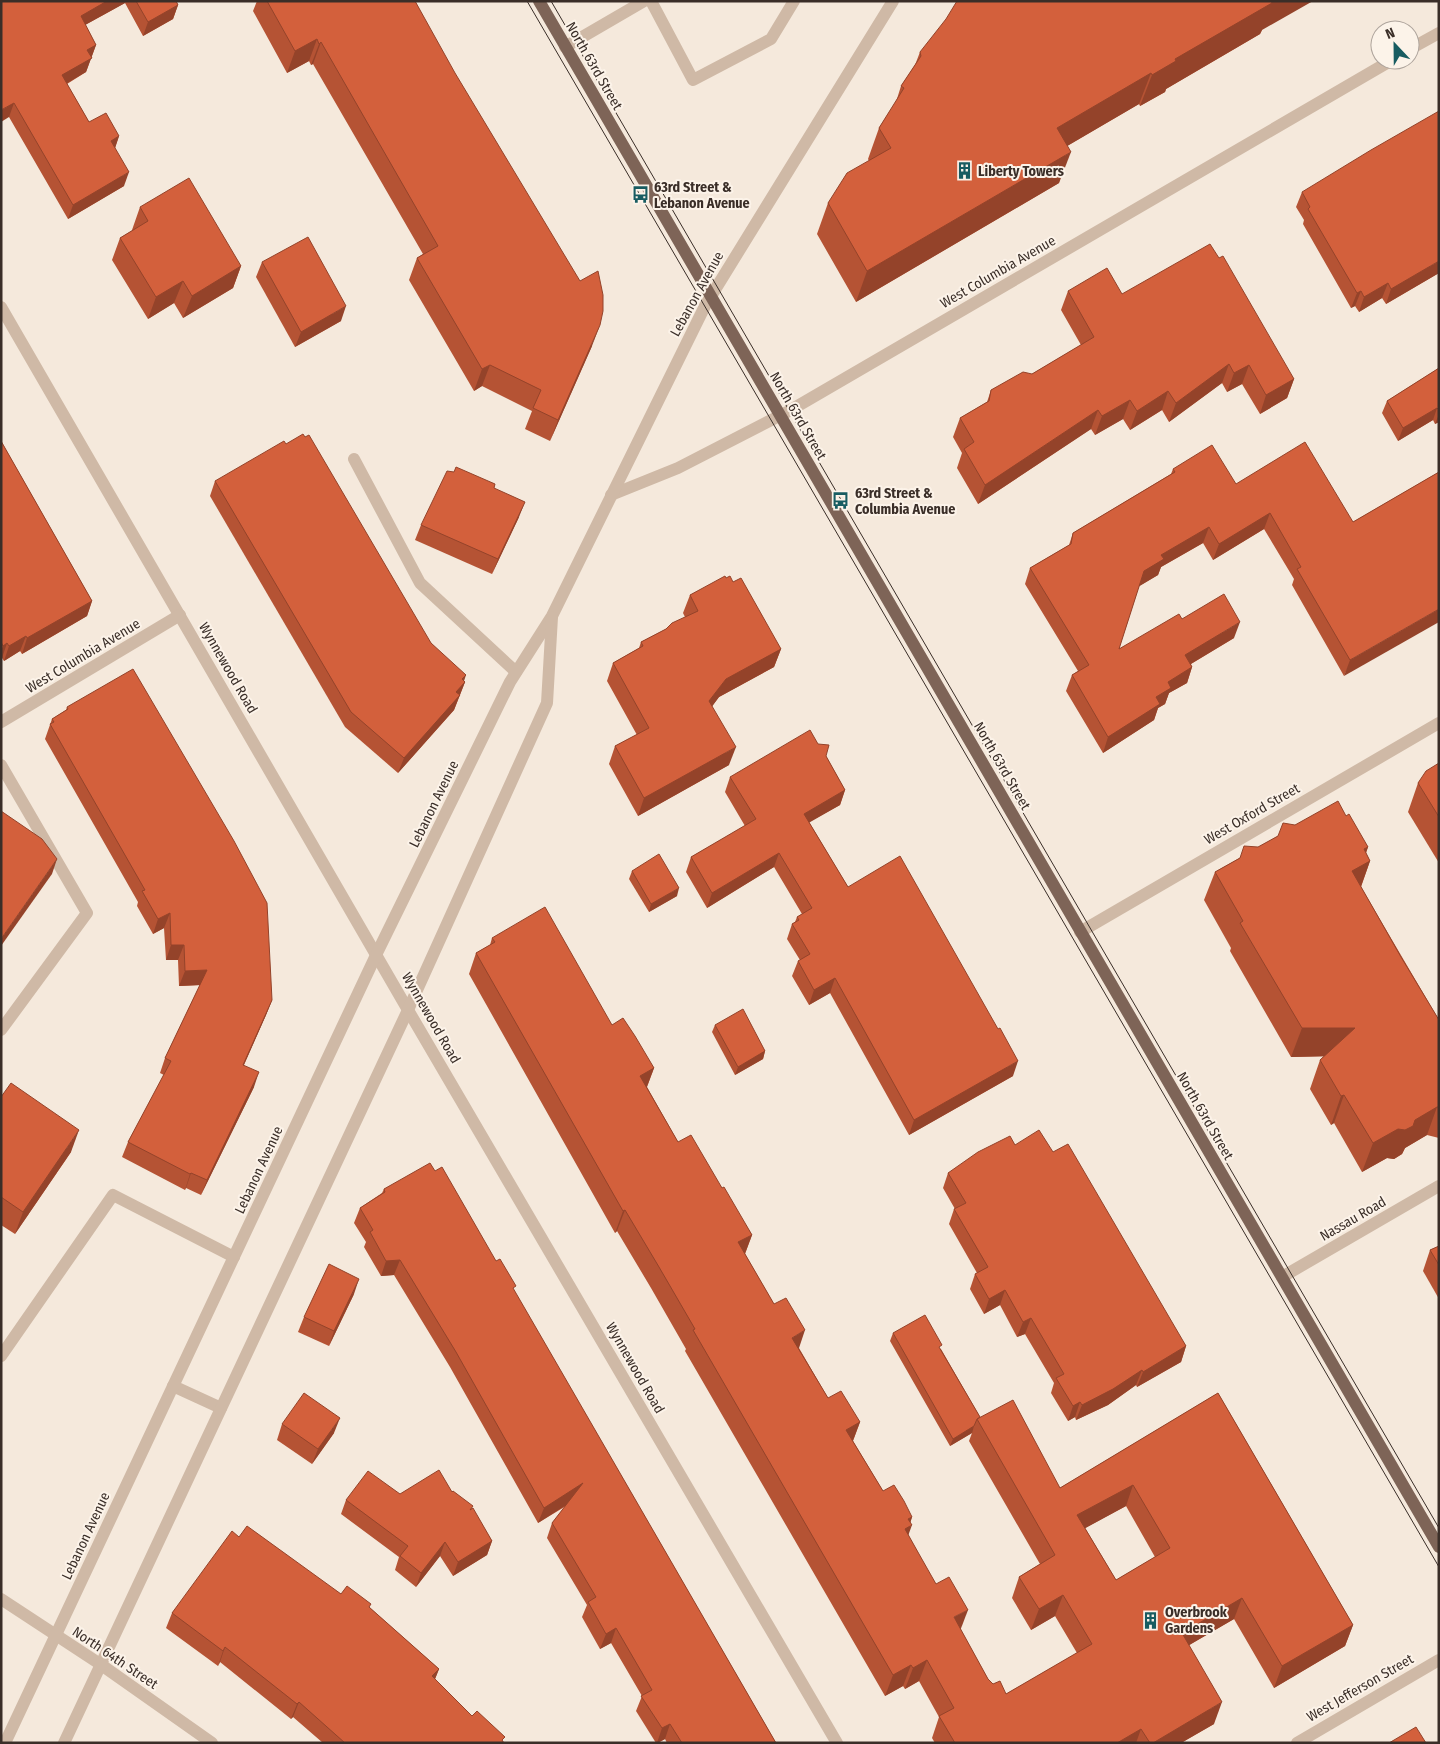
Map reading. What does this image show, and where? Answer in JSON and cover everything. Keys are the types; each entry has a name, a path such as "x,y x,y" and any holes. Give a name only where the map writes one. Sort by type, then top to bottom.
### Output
{"main road":[{"name":"North 63rd Street","path":"539,1 1439,1547"}],"street":[{"path":"565,47 644,1"},
{"path":"651,1 693,80 771,39 794,1"},
{"name":"Lebanon Avenue","path":"5,1743 377,953 516,672 552,616 711,296 892,1"},
{"path":"1420,44 1439,33"},
{"name":"West Columbia Avenue","path":"611,495 678,468 780,416 1375,70"},
{"name":"Wynnewood Road","path":"1,307 377,953 408,1010 837,1743"},
{"path":"354,459 420,583 516,672"},
{"name":"West Columbia Avenue","path":"1,722 180,615"},
{"name":"Lebanon Avenue","path":"64,1743 408,1010 547,703 552,616"},
{"name":"West Oxford Street","path":"1080,932 1439,723"},
{"path":"1,765 87,913 1,1030"},
{"name":"Nassau Road","path":"1282,1277 1439,1186"},
{"path":"1,1356 113,1195 234,1257"},
{"path":"174,1386 221,1408"},
{"name":"North 64th Street","path":"1,1599 56,1637 100,1664 212,1743"},
{"name":"West Jefferson Street","path":"1296,1743 1439,1660"}],"building":[{"path":"1,1 107,1 81,16 96,45 87,50 92,58 62,75 89,122 106,113 119,136 111,141 129,172 73,205 14,103 1,110"},
{"path":"136,1 176,1 178,5 148,22"},
{"path":"267,1 415,1 455,73 580,281 598,271 603,295 603,311 600,325 558,420 533,408 541,390 490,365 482,369 417,258 438,246 321,42 319,44 317,39 295,51"},
{"path":"957,1 1271,1 1272,3 1175,59 1176,61 1152,75 1151,73 1057,128 1071,152 867,271 828,203 847,173 891,148 879,128 904,88 901,86 921,56 920,52 946,19"},
{"path":"1439,111 1439,261 1391,289 1388,283 1364,297 1361,291 1357,293 1308,209 1310,207 1302,192"},
{"path":"189,178 241,266 192,296 183,281 156,297 120,238 148,221 140,207"},
{"path":"308,237 346,306 301,332 262,262"},
{"path":"1210,244 1219,258 1223,256 1294,379 1266,395 1249,365 1234,373 1229,364 1176,403 1168,391 1137,411 1130,400 1102,416 1098,410 985,485 964,449 974,442 960,418 989,401 991,390 1023,372 1032,374 1094,337 1068,291 1107,268 1122,294"},
{"path":"1439,368 1439,410 1437,408 1403,428 1387,401"},
{"path":"303,434 305,437 309,435 431,643 466,675 462,679 465,682 456,692 460,695 404,758 351,712 215,481 284,441 286,444"},
{"path":"1,441 92,601 27,638 26,636 9,646 7,643 3,646 1,642"},
{"path":"1305,442 1353,522 1439,472 1439,609 1350,660 1297,569 1301,567 1270,513 1219,544 1209,527 1161,555 1164,559 1144,571 1119,649 1179,614 1182,619 1224,594 1240,622 1185,655 1192,667 1168,682 1171,688 1156,697 1160,704 1108,737 1072,675 1089,665 1030,568 1071,544 1073,533 1175,472 1173,469 1212,445 1236,484"},
{"path":"456,467 495,484 494,488 525,502 498,559 421,525 447,471 454,472"},
{"path":"725,576 726,578 730,576 733,582 741,578 781,649 726,679 709,701 736,747 644,798 615,746 649,728 613,663 643,646 641,642 666,629 672,623 698,611 690,595"},
{"path":"133,669 234,841 267,903 272,1000 243,1065 259,1072 207,1180 190,1174 128,1142 171,1061 165,1058 207,970 185,971 184,945 171,945 170,913 158,919 142,891 145,890 50,724 54,722 52,719 68,709 67,707"},
{"path":"810,730 818,744 829,745 826,756 845,790 804,814 848,887 900,856 1018,1061 914,1120 835,978 814,990 798,961 810,954 792,924 799,920 797,917 812,908 779,853 712,893 691,857 756,819 730,777"},
{"path":"1439,763 1439,817 1418,783 1426,771"},
{"path":"1338,801 1346,816 1349,814 1368,847 1364,849 1370,861 1352,871 1439,1020 1439,1107 1415,1120 1413,1126 1405,1130 1398,1129 1373,1143 1344,1095 1341,1096 1320,1060 1355,1028 1302,1028 1240,923 1243,921 1215,872 1240,858 1244,846 1258,847 1278,836 1283,823 1295,825"},
{"path":"1,811 42,839 57,859 1,939"},
{"path":"659,854 679,888 651,904 632,871"},
{"path":"545,907 612,1025 623,1018 654,1068 640,1076 678,1142 691,1135 752,1235 738,1242 774,1304 786,1298 805,1330 792,1338 828,1398 841,1391 860,1422 846,1430 883,1491 894,1485 904,1501 912,1517 908,1519 912,1525 905,1529 936,1584 949,1577 968,1610 954,1617 988,1679 993,1684 1000,1681 1006,1694 1092,1644 1063,1595 1039,1609 1019,1577 1055,1555 977,1419 1013,1400 1060,1488 1218,1393 1353,1625 1282,1666 1242,1598 1182,1633 1222,1702 1153,1743 1150,1743 1141,1729 1117,1743 955,1743 939,1716 954,1708 927,1660 913,1668 911,1665 893,1675 693,1330 695,1329 659,1267 625,1210 623,1211 476,953 495,942 492,938","holes":["1133,1485 1170,1548 1116,1580 1077,1515"]},
{"path":"743,1009 765,1051 738,1067 715,1025"},
{"path":"11,1083 79,1130 23,1212 1,1197 1,1097"},
{"path":"1039,1130 1053,1152 1068,1144 1186,1346 1082,1405 1080,1402 1073,1406 1056,1378 1064,1374 1031,1318 1023,1322 1005,1290 989,1299 975,1274 988,1267 954,1209 966,1203 948,1173 978,1152 1010,1136 1015,1145"},
{"path":"430,1163 435,1171 442,1167 496,1261 500,1259 516,1286 513,1288 776,1743 682,1743 670,1724 662,1728 641,1696 652,1690 616,1628 606,1634 588,1602 596,1597 552,1523 583,1483 544,1508 456,1352 400,1260 386,1261 370,1232 373,1230 360,1208 385,1192 384,1189"},
{"path":"1439,1246 1439,1265 1430,1250"},
{"path":"329,1264 359,1279 334,1331 304,1317"},
{"path":"925,1315 942,1345 939,1347 980,1417 974,1426 953,1439 893,1333"},
{"path":"304,1393 340,1418 318,1449 282,1424"},
{"path":"439,1470 452,1492 473,1506 470,1510 473,1508 492,1541 458,1562 445,1542 421,1573 400,1556 408,1546 346,1500 368,1471 400,1494"},
{"path":"247,1526 341,1594 347,1586 371,1604 369,1607 439,1669 432,1676 472,1716 477,1711 505,1737 502,1740 504,1743 345,1743 299,1702 297,1704 225,1647 223,1651 172,1613 232,1531 239,1537"},
{"path":"1416,1727 1426,1743 1389,1743"}],"tram line":[{"path":"527,1 1439,1567"},
{"path":"551,1 1439,1528"}],"place":[{"name":"Liberty Towers","path":"964,171"},
{"name":"63rd Street & Lebanon Avenue","path":"640,195"},
{"name":"63rd Street & Columbia Avenue","path":"841,501"},
{"name":"Overbrook Gardens","path":"1151,1620"}]}
